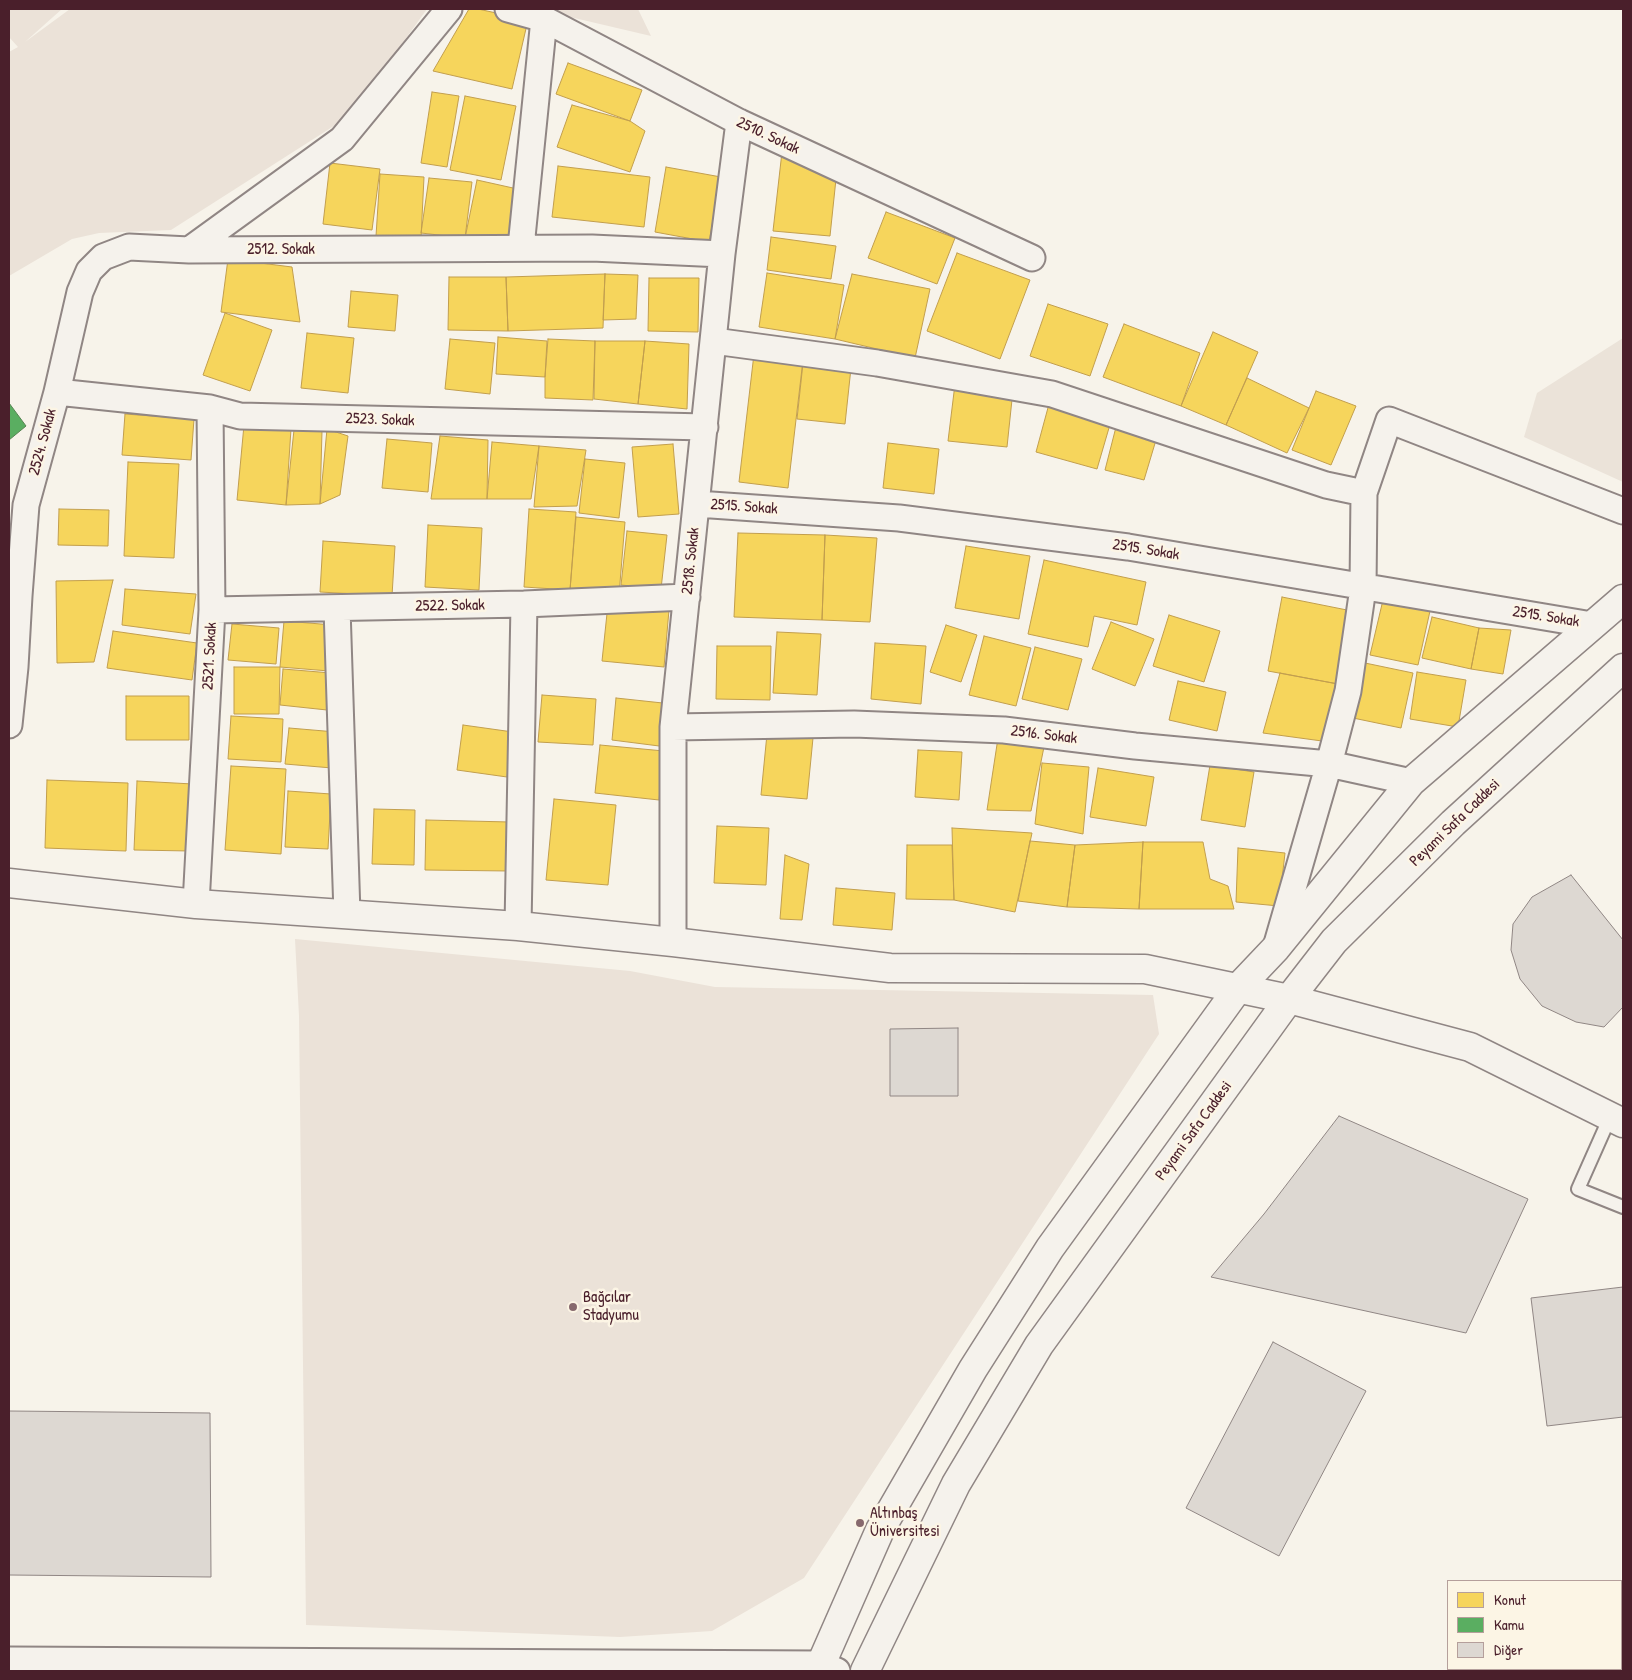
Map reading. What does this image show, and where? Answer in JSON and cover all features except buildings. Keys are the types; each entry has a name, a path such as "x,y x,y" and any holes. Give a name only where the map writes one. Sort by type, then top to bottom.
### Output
{"main road":[{"path":"825,1669 880,1530 973,1368 1050,1248 1239,987 1276,948 1412,782 1623,599"},
{"name":"Peyami Safa Caddesi","path":"865,1671 956,1484 1039,1345 1290,999 1341,934 1453,823 1623,668"},
{"path":"9,883 196,904 518,926 890,968 1145,969 1290,999 1470,1047 1617,1120"}],"street":[{"name":"2510. Sokak","path":"508,9 544,19 739,122 1032,258"},
{"path":"189,250 342,139 446,12"},
{"path":"521,248 544,19"},
{"name":"2518. Sokak","path":"673,942 673,727 722,254 739,122"},
{"name":"2524. Sokak","path":"9,725 15,667 18,596 26,505 57,392 80,292 89,271 103,256 129,247 189,250"},
{"name":"2512. Sokak","path":"189,250 592,248 722,254"},
{"path":"714,341 877,363 1052,394 1326,485 1364,493"},
{"name":"2523. Sokak","path":"57,392 210,408 240,416 705,427"},
{"name":"2521. Sokak","path":"196,904 212,610 210,408"},
{"path":"1276,948 1329,764 1348,690 1363,588 1364,493 1389,420 1623,511"},
{"name":"2515. Sokak","path":"697,504 899,518 1128,546 1363,588 1592,625"},
{"name":"2522. Sokak","path":"212,610 524,604 687,598"},
{"path":"518,926 524,604"},
{"path":"337,608 347,914"},
{"name":"2516. Sokak","path":"673,727 854,724 1004,730 1135,746 1329,764 1412,782"},
{"path":"9,1660 825,1669"}],"lane":[{"path":"1617,1120 1578,1189 1623,1207"}],"shaded area":[{"path":"9,9 62,9 25,42 70,9 427,9 351,115 171,230 99,233 72,239 9,276 9,52 18,47 9,37"},
{"path":"536,9 638,9 651,36"},
{"path":"1623,338 1623,482 1524,437 1537,393"},
{"name":"Bağcılar Stadyumu","path":"295,939 630,971 715,987 1153,995 1159,1034 804,1578 712,1631 620,1637 306,1625 299,1016"}],"place":[{"name":"Bağcılar Stadyumu","path":"573,1307"},
{"name":"Altınbaş Üniversitesi","path":"860,1523"}]}
